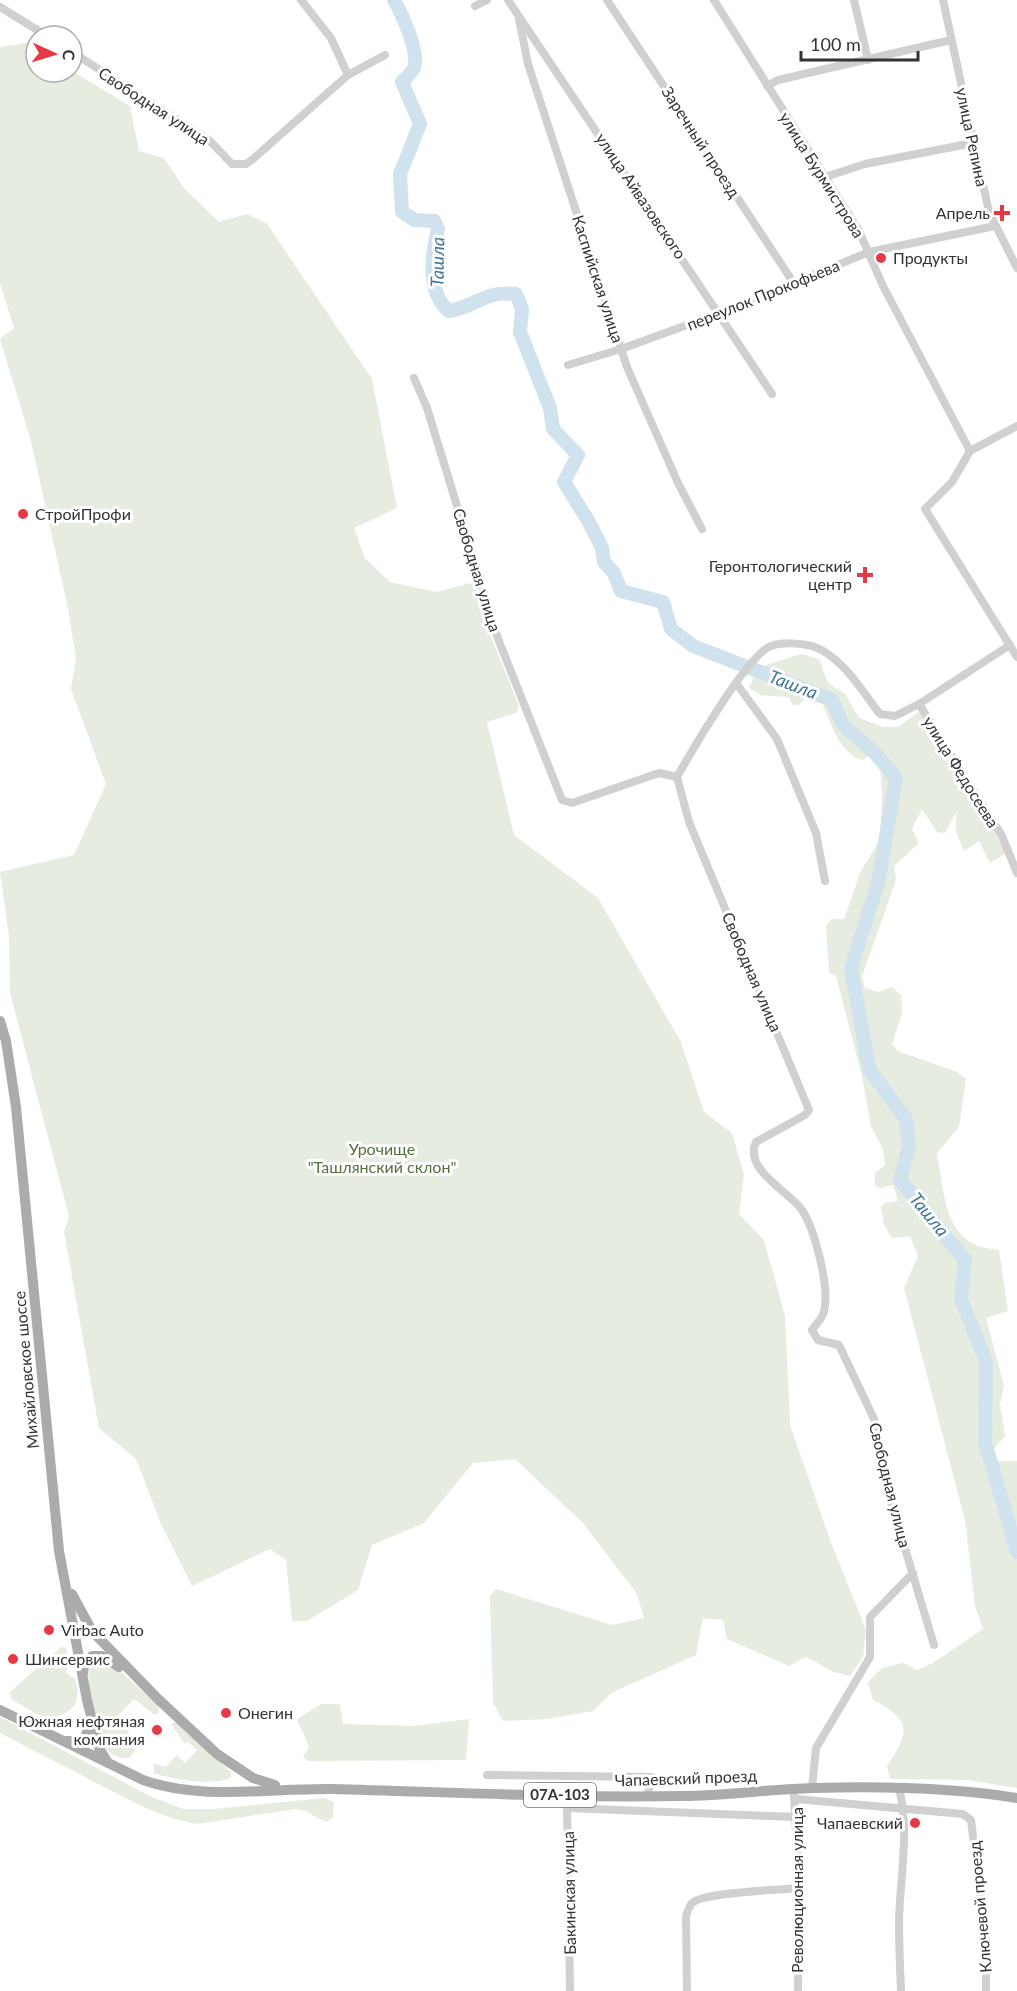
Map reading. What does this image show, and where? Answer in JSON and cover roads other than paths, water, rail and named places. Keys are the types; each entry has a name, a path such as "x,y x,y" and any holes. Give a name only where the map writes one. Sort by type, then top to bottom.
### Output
{"main road":[{"name":"Михайловское шоссе","path":"0,1021 6,1041 16,1107 62,1568 91,1716 99,1748 108,1763"},
{"path":"62,1568 76,1604 92,1631 141,1682 217,1754 253,1778 285,1788"},
{"path":"82,1676 88,1660 98,1655 110,1660 141,1682"},
{"name":"07А-103","path":"0,1710 108,1763"},
{"path":"62,1740 78,1741 85,1738 91,1716"},
{"name":"Чапаевский проезд","path":"108,1763 142,1780 174,1790 285,1788 647,1797 794,1794 812,1788 899,1788 985,1793 1017,1798"}],"street":[{"path":"301,0 331,38 348,75 385,55"},
{"path":"475,6 487,0"},
{"name":"улица Айвазовского","path":"508,0 772,394"},
{"name":"Заречный проезд","path":"607,0 795,285"},
{"name":"улица Бурмистрова","path":"714,0 825,177 869,252 884,286 970,451"},
{"path":"854,0 868,60"},
{"name":"улица Репина","path":"943,0 988,212 1017,268"},
{"path":"0,7 28,24"},
{"name":"Каспийская улица","path":"519,19 528,64 621,349 674,473 702,529"},
{"path":"767,86 778,80 951,40"},
{"name":"Свободная улица","path":"84,60 208,140 232,164 246,164 253,159 348,75"},
{"path":"825,177 865,164 974,143"},
{"name":"переулок Прокофьева","path":"568,365 720,314 795,285 869,252 995,226"},
{"name":"Свободная улица","path":"414,378 427,408 497,636 562,800 572,803 659,773 677,777 689,822 809,1110 805,1115 756,1142 754,1151 765,1176 801,1208 811,1228 827,1293 824,1314 812,1330 818,1340 839,1345 874,1419 888,1492 934,1645"},
{"path":"1017,426 970,451 952,483 925,509 1017,657"},
{"path":"677,777 736,682 769,647 788,643 813,646 840,664 880,714 895,716 919,704"},
{"name":"улица Федосеева","path":"1010,645 919,704 1002,836 1017,873"},
{"path":"736,682 777,739 816,832 825,881"},
{"path":"812,1788 816,1748 870,1657 870,1617 913,1573"},
{"path":"487,1774 652,1778 647,1797"},
{"path":"899,1788 904,1809 899,1921 901,1991"},
{"name":"Ключевой проезд","path":"794,1794 904,1809 963,1814 971,1820 986,1941 986,1991"},
{"name":"Революционная улица","path":"794,1794 799,1888 798,1991"},
{"name":"Бакинская улица","path":"567,1795 570,1991"},
{"path":"567,1808 797,1817"},
{"path":"687,1991 687,1916 690,1904 699,1898 717,1895 799,1888"}],"waterway":[{"name":"Ташла","path":"394,0 415,53 414,68 402,82 420,124 400,174 402,212 415,220 434,221 438,229 433,262 434,284 437,294 449,311 488,296 516,294 522,309 520,332 550,408 553,429 578,455 564,482 589,522 602,548 604,562 614,573 621,591 663,602 671,629 693,646 832,700 843,725 874,752 896,778 878,883 851,968 869,1069 906,1119 909,1146 900,1180 965,1260 961,1299 986,1361 985,1442 1017,1552"}],"place":[{"name":"Апрель","path":"1002,213"},
{"name":"Продукты","path":"881,258"},
{"name":"СтройПрофи","path":"23,514"},
{"name":"Геронтологический центр","path":"865,575"},
{"name":"Virbac Auto","path":"49,1630"},
{"name":"Шинсервис","path":"13,1659"},
{"name":"Онегин","path":"226,1713"},
{"name":"Южная нефтяная компания","path":"157,1730"},
{"name":"Чапаевский","path":"915,1823"}],"park label":[{"name":"Урочище \"Ташлянский склон\"","path":"382,1158"}]}
